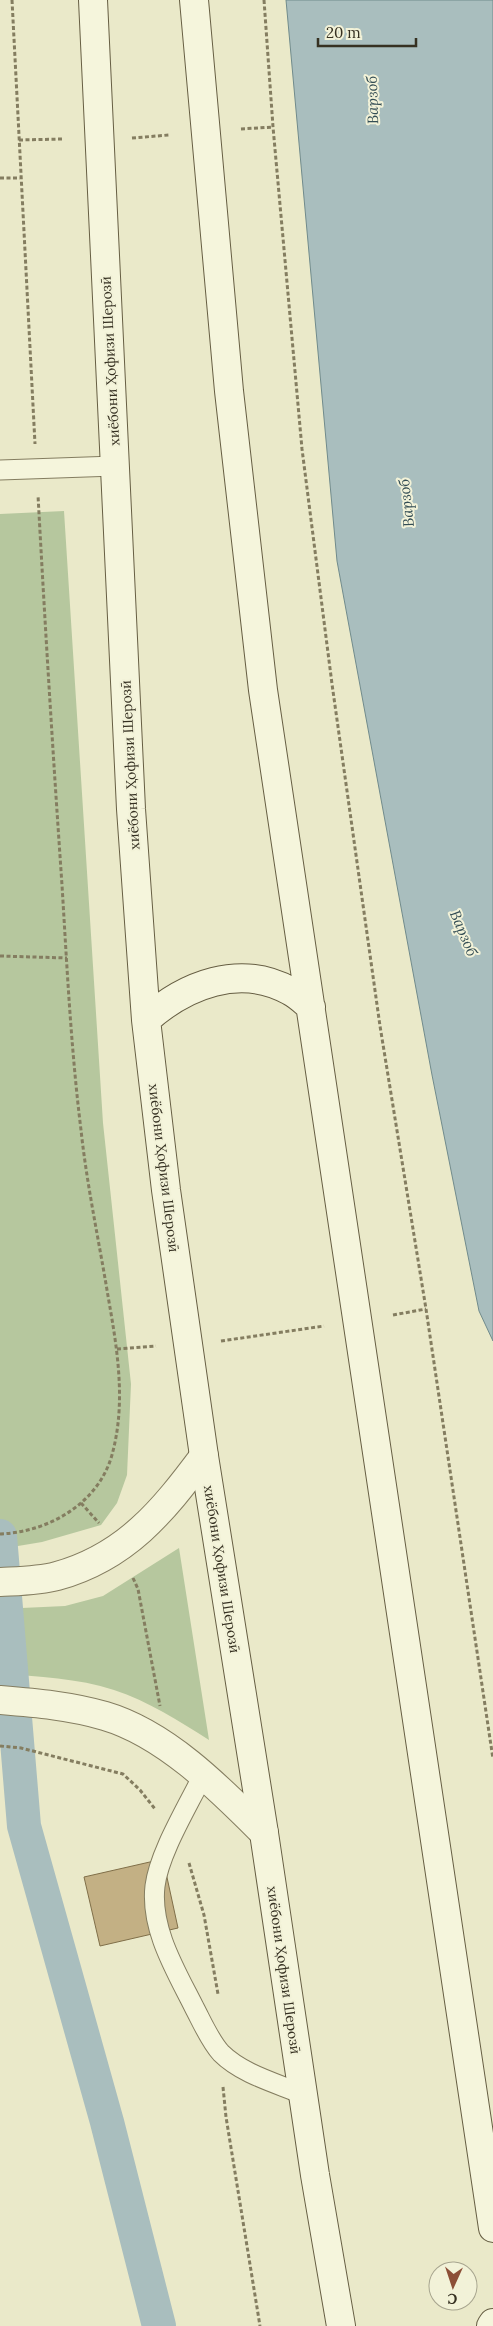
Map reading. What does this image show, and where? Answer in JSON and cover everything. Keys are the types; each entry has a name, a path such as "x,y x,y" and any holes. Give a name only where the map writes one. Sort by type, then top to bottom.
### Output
{"main road":[{"name":"хиёбони Ҳофизи Шерозӣ","path":"93,0 132,819 146,1020 166,1190 204,1456 264,1833 302,2094 341,2326"},
{"path":"194,0 216,255 248,562 266,709 493,2228"},
{"path":"146,1020 182,992 202,984 224,980 247,979 271,983 290,991 311,1007"},
{"path":"0,1582 56,1576 89,1564 118,1548 134,1538 156,1516 204,1456"},
{"path":"0,1700 80,1709 108,1717 147,1736 204,1775 264,1833"}],"lane":[{"path":"0,470 115,466"},
{"path":"204,1775 159,1868 155,1886 158,1923 164,1946 197,2013 222,2053 254,2074 302,2094"}],"path":[{"path":"0,1534 36,1528 61,1518 81,1503 106,1471 113,1453 118,1428 117,1349 81,1132 67,958 36,469 12,0"},
{"path":"264,0 273,127 302,449 332,684 380,1026 426,1309 493,1759"},
{"path":"241,129 273,127"},
{"path":"132,138 169,135"},
{"path":"19,140 63,139"},
{"path":"0,178 20,178"},
{"path":"0,956 67,958"},
{"path":"393,1315 426,1309"},
{"path":"221,1341 324,1326"},
{"path":"117,1349 156,1346"},
{"path":"81,1503 101,1525"},
{"path":"133,1578 138,1589 161,1702 159,1712"}],"green space":[{"path":"64,511 103,1123 131,1384 127,1475 117,1503 101,1525 42,1542 0,1549 0,514"},
{"path":"179,1548 209,1740 151,1706 114,1690 72,1680 0,1673 0,1609 65,1606 103,1596"}],"water":[{"name":"Варзоб","path":"286,0 493,0 493,1341 479,1311 432,1075 337,561"}],"building":[{"path":"163,1859 178,1928 100,1946 84,1877"}],"waterway":[{"path":"0,1536 24,1826 107,2122 159,2326"}]}
